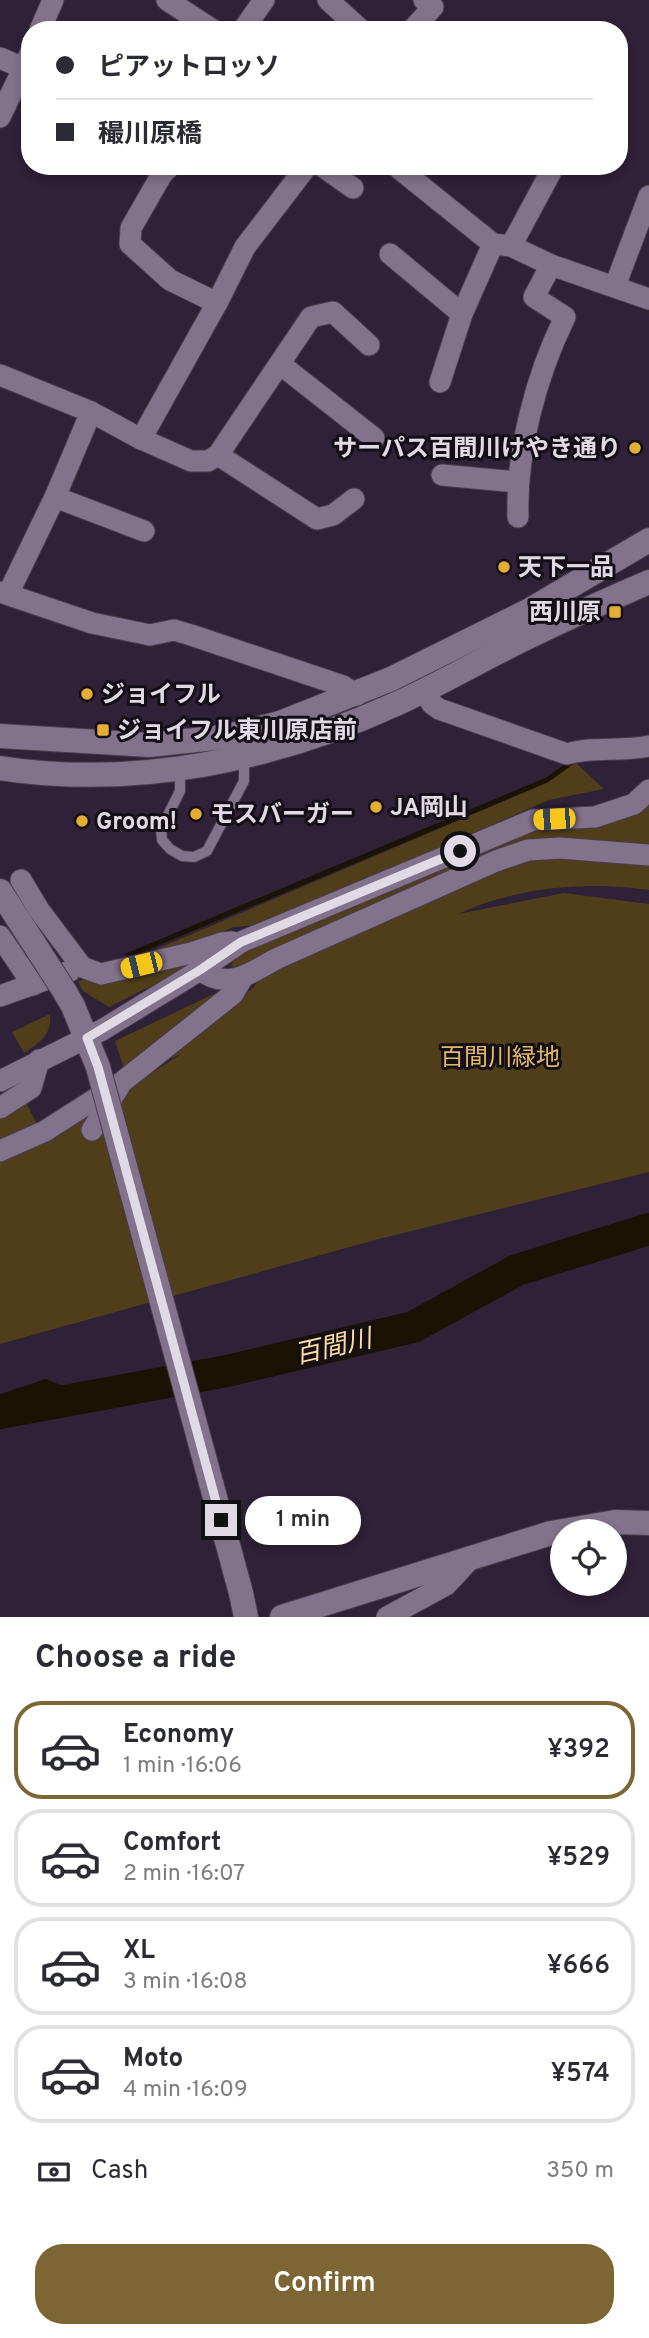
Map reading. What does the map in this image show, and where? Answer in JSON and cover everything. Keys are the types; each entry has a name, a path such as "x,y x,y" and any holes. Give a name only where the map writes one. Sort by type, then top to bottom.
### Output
{"street":[{"path":"44,21 53,0"},
{"path":"167,0 198,21"},
{"path":"249,21 264,0"},
{"path":"328,0 351,21"},
{"path":"420,21 433,7 424,0"},
{"path":"0,58 21,60"},
{"path":"0,117 21,73"},
{"path":"161,175 131,228 130,244 170,280 217,303"},
{"path":"141,439 245,247 300,175"},
{"path":"335,175 353,188"},
{"path":"414,175 502,245 649,299"},
{"path":"440,382 462,314 502,245 548,175"},
{"path":"615,286 649,196"},
{"path":"390,254 462,314"},
{"path":"518,516 517,482 523,444 551,346 565,317 534,297 551,265"},
{"path":"0,375 90,412 191,461 208,461 218,455 311,317 333,312 369,345"},
{"path":"280,364 374,438"},
{"path":"90,412 55,497 4,593 92,623 149,635 173,630 182,632 343,686 357,695"},
{"path":"218,455 317,519 333,515 354,499"},
{"path":"442,475 517,482"},
{"path":"55,497 144,531"},
{"path":"0,736 149,745 224,737 280,723 357,695 528,611 649,540"},
{"path":"0,768 101,776 180,768 244,757 290,744 395,705 526,638 649,582"},
{"path":"424,690 432,704 439,709 567,754 582,750 619,751 649,746"},
{"path":"0,1081 87,1038 241,942 533,820 595,817 634,804 649,790"},
{"path":"200,970 220,981 243,977 276,958 484,866 528,850 561,848 649,855"},
{"path":"10,886 39,910 82,967 101,974 222,943 241,942"},
{"path":"10,886 40,953 65,992 98,1067 243,1605"},
{"path":"0,936 33,985"},
{"path":"0,996 82,967"},
{"path":"0,1152 45,1131 122,1082 233,994 243,977"},
{"path":"0,1108 31,1088 39,1060"},
{"path":"92,1130 122,1082"},
{"path":"282,1617 472,1556 581,1527 615,1522 649,1523"},
{"path":"387,1617 446,1585 472,1556"}],"lane":[{"path":"180,768 180,791 161,829 162,840 182,856 194,857 207,851 244,781 244,757"}],"green space":[{"path":"575,762 604,789 549,800 262,925 234,927 216,935 133,959 537,787"},
{"path":"649,801 649,848 560,839 265,956 231,966 234,960 248,950 539,829"},
{"name":"百間川緑地","path":"529,855 649,861 649,890 600,886 552,888 504,898 458,914 564,893 649,904 649,1172 375,1240 0,1344 0,1159 127,1089 181,1054 153,1067 151,1064 253,988 266,970"},
{"path":"201,958 109,1007 83,991 78,982 88,977"},
{"path":"224,989 124,1069 115,1041"},
{"path":"50,1014 47,1033 24,1053 12,1032"},
{"path":"26,1103 37,1124 0,1140 0,1115"}],"shaded area":[{"path":"46,1379 75,1391 100,1388 96,1404 0,1423 0,1394"}],"waterway":[{"path":"129,955 547,780 572,762"},
{"name":"百間川","path":"0,1413 227,1371 413,1327 517,1270 649,1229"}],"place":[{"name":"サーパス百間川けやき通り","path":"635,448"},
{"name":"天下一品","path":"504,567"},
{"name":"西川原","path":"615,612"},
{"name":"ジョイフル","path":"87,694"},
{"name":"ジョイフル東川原店前","path":"103,730"},
{"name":"JA岡山","path":"376,807"},
{"name":"モスバーガー","path":"196,814"},
{"name":"Groom!","path":"82,821"}],"route":[{"path":"221,1520 98,1067 87,1038 241,942 460,851"}]}
